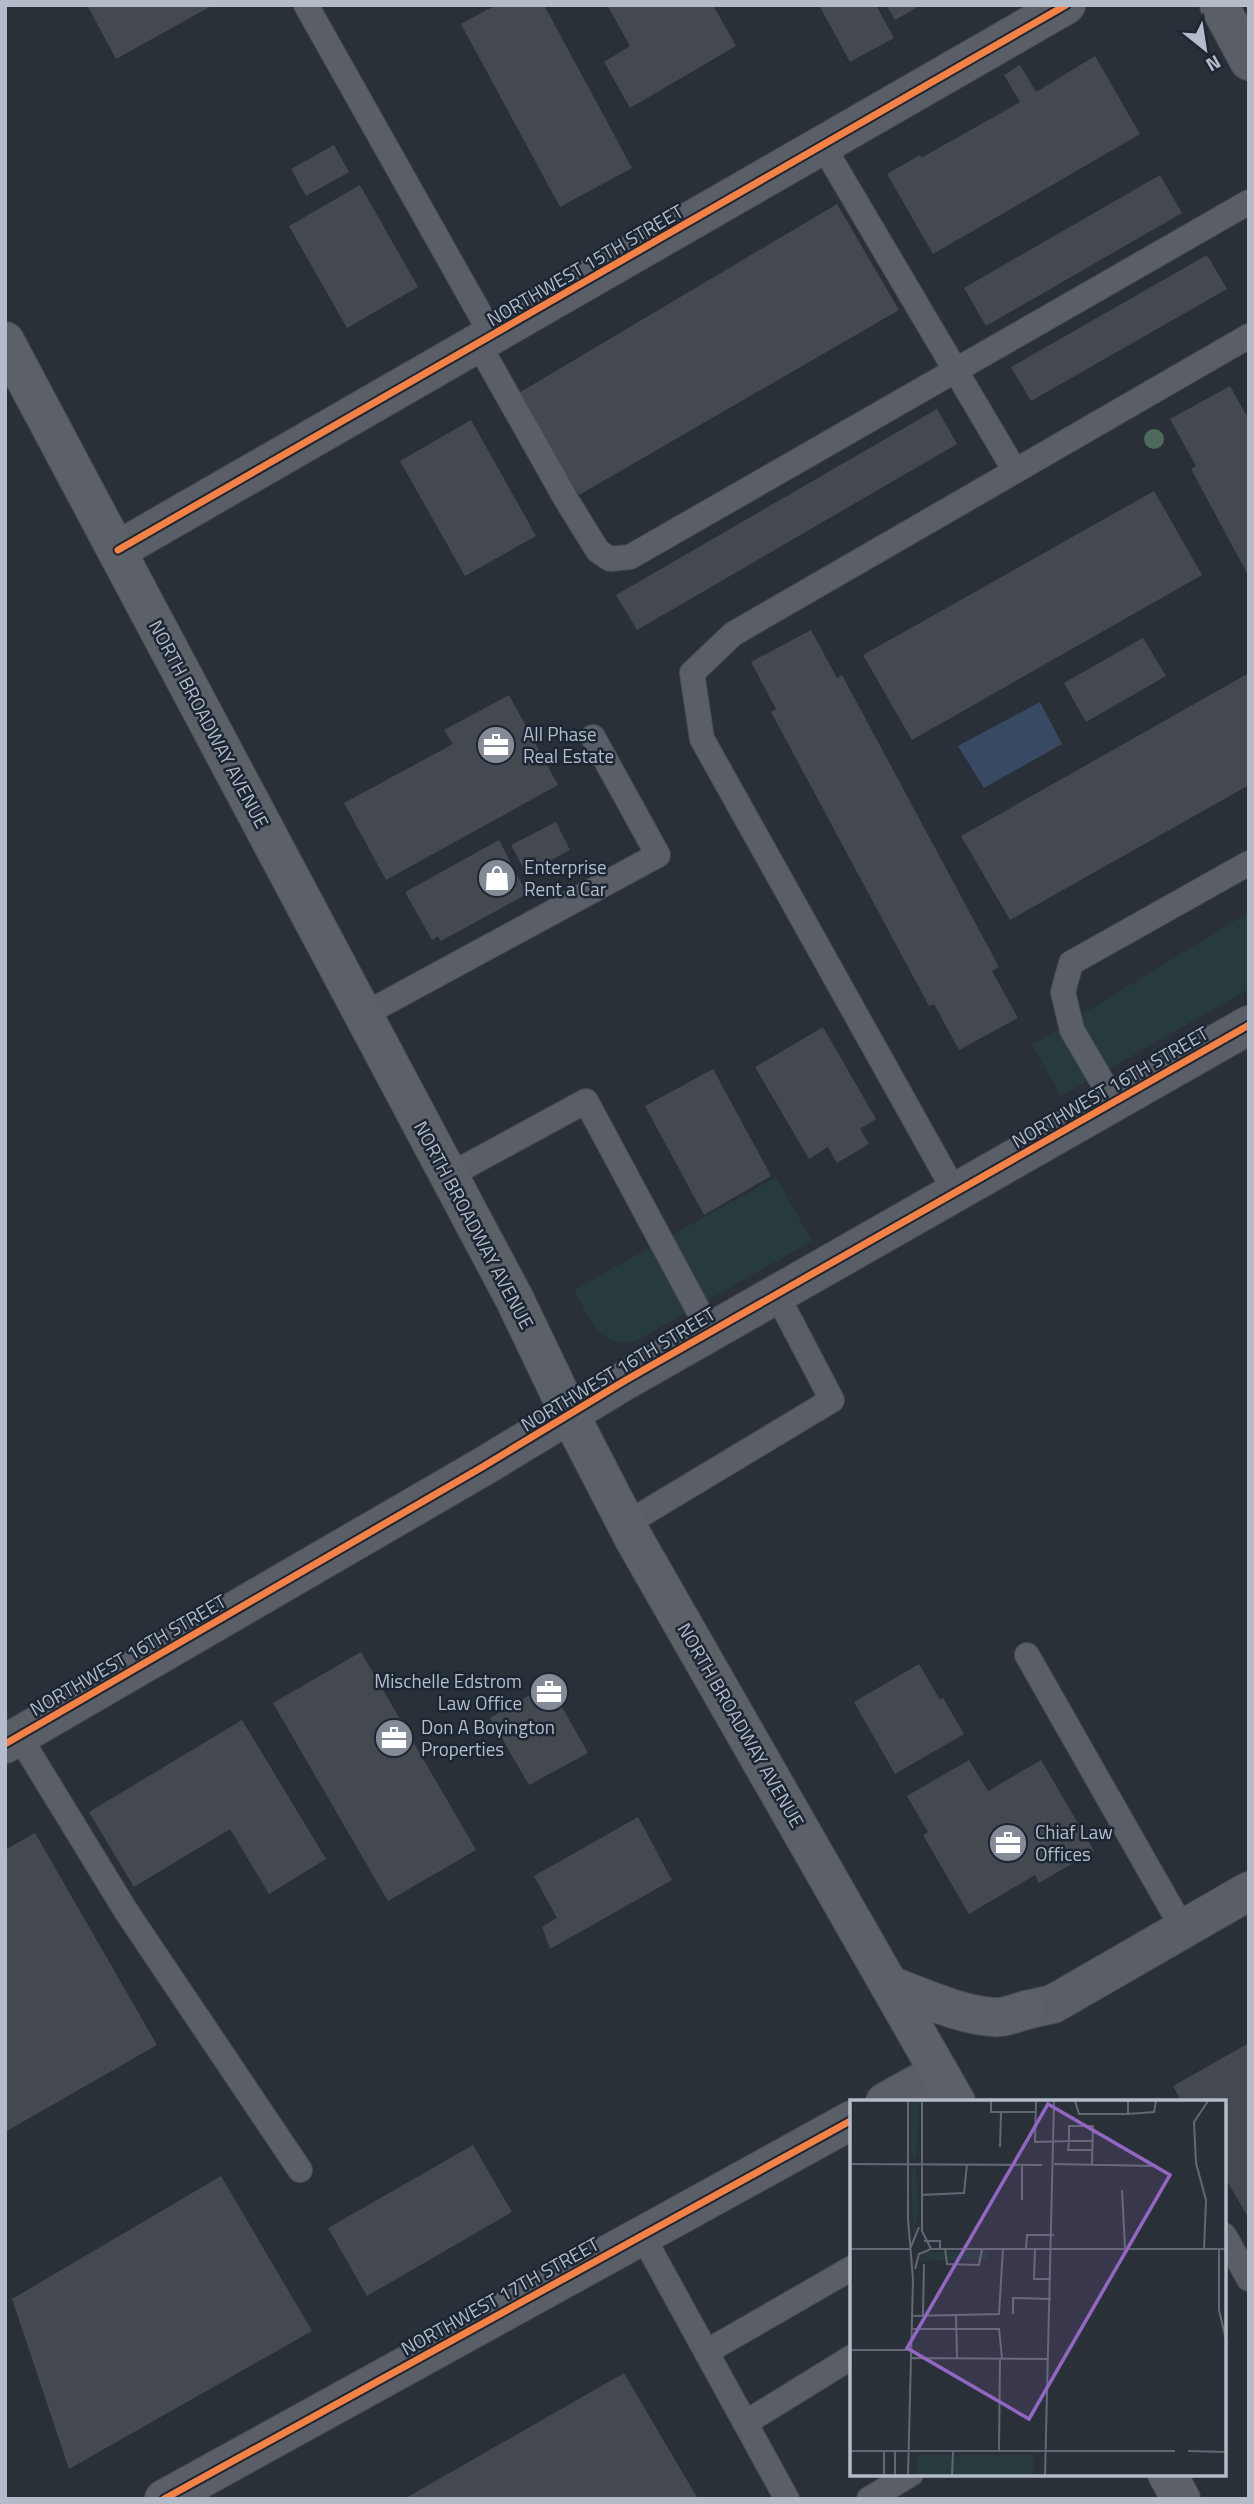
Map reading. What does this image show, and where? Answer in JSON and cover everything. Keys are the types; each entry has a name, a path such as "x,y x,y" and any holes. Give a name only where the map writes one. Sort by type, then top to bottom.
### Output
{"main road":[{"name":"NORTH BROADWAY AVENUE","path":"5,341 514,1298 626,1524 948,2087"},
{"path":"889,1985 968,2012 993,2017 1026,2010"},
{"path":"1168,2476 1181,2499"}],"street":[{"name":"NORTHWEST 15TH STREET","path":"118,550 486,341 1066,5"},
{"path":"1219,5 1249,61"},
{"name":"NORTHWEST 16TH STREET","path":"12,1740 626,1380 1249,1025"},
{"path":"1026,2010 1053,2004 1249,1891"},
{"path":"893,2100 948,2087"},
{"name":"NORTHWEST 17TH STREET","path":"164,2499 850,2121"}],"lane":[{"path":"306,5 486,341 567,501 598,551 610,559 630,557 1249,202"},
{"path":"823,146 1015,471"},
{"path":"955,1192 702,739 692,673 733,634 1249,336"},
{"path":"363,1014 658,855 593,737"},
{"path":"1114,1102 1072,1030 1063,992 1071,963 1249,863"},
{"path":"448,1176 586,1101 710,1332"},
{"path":"626,1524 832,1400 777,1295"},
{"path":"1027,1655 1183,1929"},
{"path":"12,1740 300,2170"},
{"path":"642,2235 787,2499"},
{"path":"1226,2239 1249,2279"},
{"path":"706,2352 850,2269"},
{"path":"745,2423 850,2358"},
{"path":"869,2499 908,2476"}],"green space":[{"path":"1249,912 1249,989 1061,1096 1032,1045"},
{"path":"776,1177 812,1241 636,1341 613,1341 597,1329 574,1290"}],"water":[{"path":"1040,702 1062,744 984,788 958,746"}],"building":[{"path":"87,5 213,5 116,59"},
{"path":"496,5 544,5 632,168 560,207 461,24"},
{"path":"607,5 713,5 736,46 630,108 604,62 630,46"},
{"path":"819,5 876,5 894,38 850,62"},
{"path":"886,5 921,5 895,20"},
{"path":"1095,56 1140,134 933,254 887,174 920,155 921,158 1020,102 1004,75 1020,65 1036,92"},
{"path":"334,145 349,172 306,196 291,169"},
{"path":"1160,175 1182,213 986,326 964,288"},
{"path":"360,185 418,287 347,328 289,226"},
{"path":"837,204 899,310 579,495 517,394"},
{"path":"1207,255 1227,289 1031,401 1011,367"},
{"path":"1230,386 1249,420 1249,577 1191,469 1196,466 1170,419"},
{"path":"937,409 957,444 637,630 616,595"},
{"path":"471,420 536,536 465,576 400,461"},
{"path":"1154,491 1202,575 912,740 863,655"},
{"path":"811,630 837,678 842,675 999,967 992,971 1018,1018 959,1050 934,1004 929,1006 771,712 776,709 751,662"},
{"path":"1143,638 1166,676 1086,722 1064,683"},
{"path":"1249,673 1249,785 1010,920 961,836"},
{"path":"509,695 558,785 386,880 344,803 453,744 444,730"},
{"path":"556,822 570,850 526,873 511,845"},
{"path":"499,840 527,894 441,941 438,936 432,940 405,892"},
{"path":"823,1027 876,1119 860,1129 869,1144 837,1163 828,1147 809,1159 755,1067"},
{"path":"713,1069 771,1176 704,1215 645,1106"},
{"path":"361,1652 476,1850 388,1901 273,1703"},
{"path":"919,1664 964,1734 895,1774 854,1702"},
{"path":"549,1684 588,1753 529,1785 490,1718"},
{"path":"242,1720 326,1859 269,1894 230,1829 134,1887 89,1812"},
{"name":"Chiaf Law Offices","path":"969,1760 988,1791 1041,1760 1094,1851 1039,1883 1035,1875 969,1914 923,1835 928,1832 907,1796"},
{"path":"638,1817 672,1880 550,1949 542,1927 557,1918 534,1876"},
{"path":"35,1833 157,2045 5,2132 5,1850"},
{"path":"1249,2043 1249,2219 1226,2179 1226,2100 1181,2100 1173,2086"},
{"path":"473,2145 512,2212 367,2296 328,2228"},
{"path":"221,2176 312,2331 69,2469 12,2299"},
{"path":"624,2373 698,2499 404,2499"}],"cycle path":[{"path":"118,550 1066,5"},
{"path":"5,1744 484,1466 626,1380 1249,1025"},
{"path":"164,2499 850,2121"}],"place":[{"name":"All Phase Real Estate","path":"496,745"},
{"name":"Enterprise Rent a Car","path":"497,878"},
{"name":"Mischelle Edstrom Law Office","path":"549,1692"},
{"name":"Don A Boyington Properties","path":"394,1738"},
{"name":"Chiaf Law Offices","path":"1008,1843"}]}
